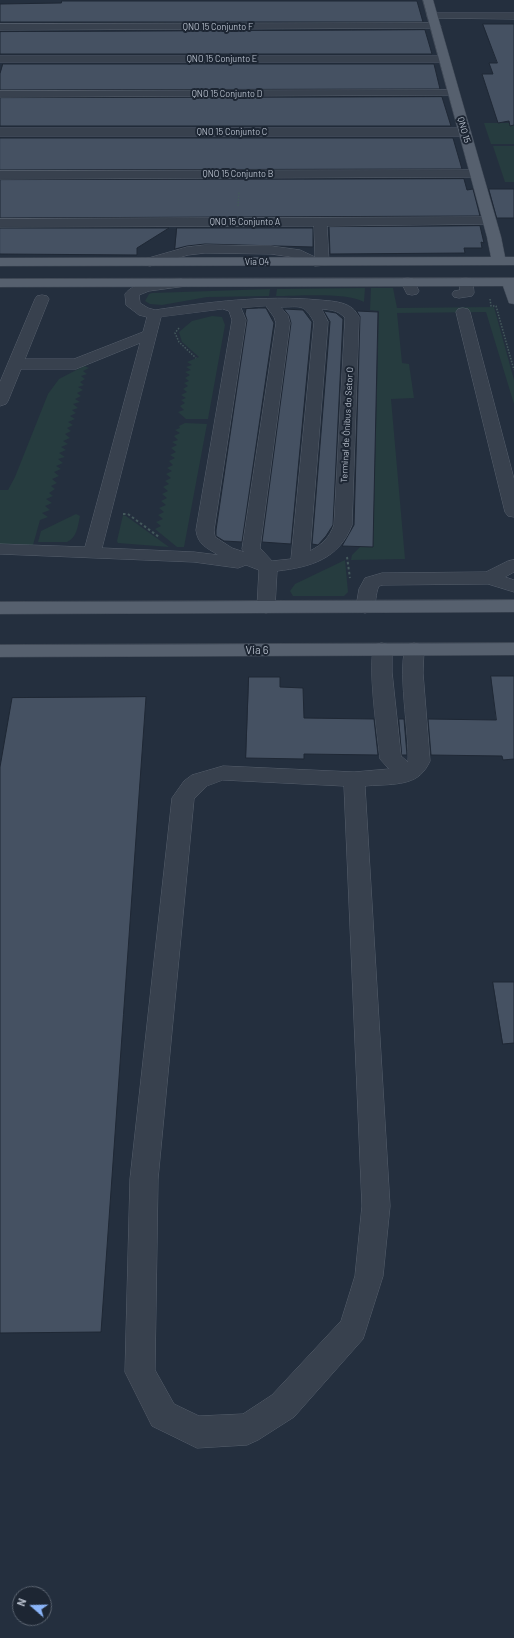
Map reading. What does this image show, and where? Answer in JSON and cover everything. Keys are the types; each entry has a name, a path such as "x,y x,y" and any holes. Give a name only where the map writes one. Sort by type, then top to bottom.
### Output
{"main road":[{"name":"QNO 15","path":"428,0 499,260"},
{"name":"Via O4","path":"0,262 358,262 514,260"},
{"path":"0,268 42,262"},
{"path":"353,282 362,277 367,269 358,262"},
{"name":"Via O4","path":"0,284 353,282 462,288 512,282"},
{"path":"512,282 514,300"},
{"path":"0,608 514,606"},
{"path":"0,618 42,618 114,608"},
{"name":"Via 6","path":"0,651 514,649"}],"street":[{"name":"QNO 15 Conjunto F","path":"0,27 434,21 514,16"},
{"name":"QNO 15 Conjunto E","path":"0,59 445,59"},
{"name":"QNO 15 Conjunto D","path":"0,94 454,93"},
{"name":"QNO 15 Conjunto C","path":"0,132 465,132"},
{"name":"QNO 15 Conjunto B","path":"0,175 476,174"},
{"name":"QNO 15 Conjunto A","path":"0,223 489,221"},
{"path":"319,262 320,222"},
{"name":"Terminal de Ônibus do Setor O","path":"0,549 194,557 268,567 300,564 327,549 338,538 343,525 352,317 346,310 336,306 305,303 270,302 225,304 155,314 144,312 133,305 132,294 134,291 142,288 181,283"},
{"path":"0,401 42,299"},
{"path":"266,607 268,567 251,550 283,323 281,316 270,302"},
{"path":"300,564 321,322 314,308 305,303"},
{"name":"Terminal de Ônibus do Setor O","path":"225,304 235,310 239,320 205,530 206,539 226,552 268,567"},
{"path":"463,312 514,512"},
{"path":"92,553 155,314"},
{"path":"15,364 76,364 150,334"},
{"path":"490,578 514,565"},
{"path":"366,607 368,590 372,582 382,579 490,578 514,586"},
{"path":"354,779 376,1206 369,1276 353,1329 283,1406 247,1429 197,1432 163,1415 140,1372 144,1179 182,798 193,784 204,777 223,773 354,779 403,775 408,773 419,761 413,673 414,649"},
{"path":"382,650 382,672 391,759 408,773"}],"path":[{"path":"238,222 239,174"},
{"path":"181,326 175,333 178,342 196,358"},
{"path":"120,515 128,514 162,540"}],"green space":[{"path":"484,123 514,123 514,144 491,144"},
{"path":"493,146 514,146 514,182 505,182"},
{"path":"365,288 364,302 356,299 335,296 276,296 277,289"},
{"path":"371,288 393,288 397,308 494,307 514,380 514,404 486,312 397,313 402,363 409,364 414,398 391,399 405,559 351,560 352,555 362,545 373,545 379,311 370,310"},
{"path":"270,289 269,296 207,297 162,305 150,304 145,301 149,294 152,293"},
{"path":"212,316 222,317 225,325 208,419 186,419 178,412 184,410 180,406 185,403 181,400 186,398 181,395 187,392 183,389 188,386 184,383 189,381 185,378 190,375 185,372 191,370 186,367 192,365 187,362 199,357 182,342 179,332 192,321"},
{"path":"84,366 89,368 83,371 87,374 81,376 85,379 80,382 84,385 78,387 83,390 77,393 81,396 75,399 80,402 73,404 78,408 72,410 76,413 70,416 75,419 68,422 73,425 67,428 71,431 65,434 70,438 63,441 68,444 61,447 66,450 59,453 65,457 58,459 63,463 56,466 61,469 54,472 59,476 52,479 57,483 51,486 55,489 49,493 53,496 46,499 52,503 45,506 50,510 42,513 48,517 40,520 33,545 0,544 0,490 8,490 15,477 48,394 59,379"},
{"path":"185,423 207,424 184,547 177,547 155,529 161,526 156,522 163,519 158,515 164,512 159,508 166,505 161,501 167,498 162,494 168,491 163,487 169,484 165,481 171,478 166,474 172,471 167,468 173,465 169,461 175,458 170,455 176,452 171,448 177,445 172,442 178,440 174,436 180,433 175,430 180,428 179,426"},
{"path":"76,514 80,516 73,538 67,542 38,542 41,531"},
{"path":"123,515 169,547 118,543 117,541"},
{"path":"345,560 348,592 344,596 293,596 290,591 295,584"}],"building":[{"path":"62,1 417,1 423,22 0,22 0,4 61,3"},
{"path":"483,24 514,24 514,125 510,126 509,121 498,123 482,74 493,74 489,63 497,63"},
{"path":"425,30 432,54 0,54 0,32"},
{"path":"3,64 434,64 440,89 0,90 0,74"},
{"path":"442,97 451,126 0,126 0,98"},
{"path":"0,138 453,138 462,169 0,170"},
{"path":"464,179 467,190 473,189 480,216 0,218 0,180"},
{"path":"489,189 514,189 514,218 497,218"},
{"path":"480,226 484,243 481,242 482,248 464,248 465,253 330,254 329,227"},
{"path":"0,228 169,228 137,248 137,255 0,254"},
{"path":"177,228 313,228 313,247 205,244 175,249"},
{"path":"266,308 274,323 242,542 224,541 216,536 216,530 247,320 245,314 246,309"},
{"path":"284,309 303,310 312,322 291,544 262,542 291,323 289,316"},
{"path":"324,311 336,313 343,319 333,525 318,545 312,544 330,322"},
{"path":"357,311 378,312 373,547 342,546 354,525 360,317"},
{"path":"491,676 514,676 514,759 503,760 502,756 431,755 428,719 496,720"},
{"path":"249,677 280,677 280,687 303,688 304,718 374,719 378,755 304,754 304,759 246,758"},
{"path":"146,697 101,1332 0,1333 0,767 12,698"},
{"path":"399,719 404,719 407,755 402,755"},
{"path":"493,982 514,982 514,1043 503,1044"}]}
